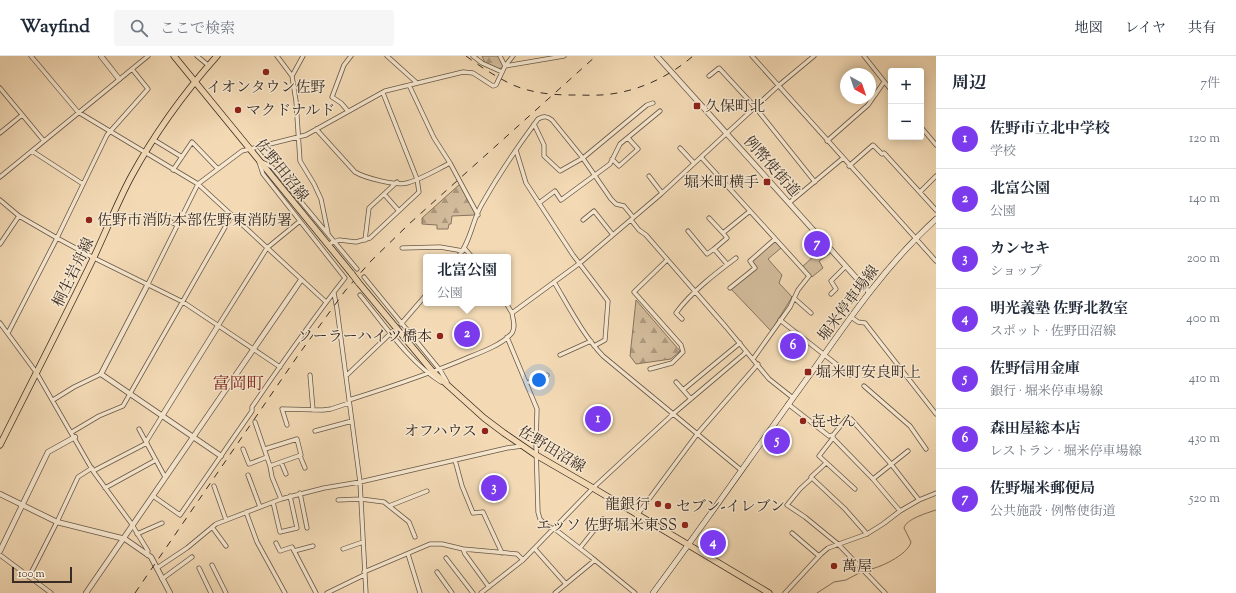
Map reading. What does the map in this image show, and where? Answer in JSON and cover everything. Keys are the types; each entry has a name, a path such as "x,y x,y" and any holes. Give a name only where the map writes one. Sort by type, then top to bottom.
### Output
{"main road":[{"name":"佐野田沼線","path":"174,56 431,373 484,418 536,455 638,514 769,593"},
{"name":"桐生岩舟線","path":"0,445 94,258 123,194 145,152 195,81 217,56"},
{"name":"堀米停車場線","path":"689,545 851,317 915,239 936,219"},
{"path":"654,593 689,545"}],"street":[{"path":"31,56 78,112 198,184 326,302"},
{"path":"100,56 119,79"},
{"path":"0,177 148,56"},
{"path":"197,56 208,65"},
{"path":"277,56 292,76 296,101 300,161 321,199 328,233"},
{"path":"292,76 303,56"},
{"path":"348,111 341,103 332,97 344,65 351,56"},
{"path":"387,56 417,83"},
{"path":"473,56 482,63 502,72"},
{"path":"500,56 505,66"},
{"path":"53,400 74,387 101,374 198,184 242,151 248,148 306,135 383,93 409,85 468,72 493,86 496,85 505,66 513,56"},
{"path":"505,66 564,56"},
{"name":"例幣使街道","path":"657,56 870,292"},
{"path":"752,56 849,166 936,261"},
{"path":"512,313 580,264 662,193 778,86 814,56"},
{"path":"864,56 888,87"},
{"path":"709,76 719,68 755,107 815,182"},
{"path":"8,333 57,238 107,135 148,89 132,69"},
{"path":"827,140 868,104 884,82"},
{"path":"409,85 434,138 450,163 478,214"},
{"path":"0,89 44,141"},
{"path":"333,242 339,240 356,242 370,238 419,192 417,179 383,93"},
{"path":"534,124 544,145 544,156 560,171 583,158 647,105 653,103"},
{"path":"539,203 555,191 561,200 610,164 620,144 660,111"},
{"path":"0,133 22,115"},
{"path":"461,254 464,250 481,206 516,150 538,119 547,116 583,158 611,199 616,204 624,206 632,218 667,260 740,343 769,379 793,398"},
{"path":"316,129 355,172 362,176 377,180 405,183 417,179 450,163"},
{"path":"924,131 936,145"},
{"path":"612,159 619,166 638,149 628,138"},
{"path":"154,140 182,157"},
{"path":"173,170 192,142 218,169"},
{"path":"849,166 873,145 882,154 884,153 936,210"},
{"path":"680,148 694,163"},
{"path":"516,150 526,183 580,264 608,301 604,340 594,346"},
{"path":"32,151 83,184"},
{"path":"701,157 808,276 798,290 790,307 753,359"},
{"path":"789,203 843,158"},
{"path":"259,161 272,167 328,233 333,242 357,268"},
{"path":"153,496 180,515 252,411 252,408 280,367 345,278 324,249 263,174 259,161"},
{"path":"649,176 662,193"},
{"path":"920,192 936,176"},
{"path":"365,240 369,208 397,182"},
{"path":"384,194 399,211"},
{"path":"0,200 19,216 57,238 183,302 280,367"},
{"path":"583,220 594,211 613,235"},
{"path":"722,233 750,211"},
{"path":"156,214 177,225"},
{"path":"72,432 99,416 123,406 232,215"},
{"path":"0,244 19,216"},
{"path":"688,231 707,254 727,238 709,218"},
{"path":"29,577 58,522 78,477 147,443 162,416 267,248 300,221"},
{"path":"730,288 755,268 750,261 775,240"},
{"path":"402,248 440,247 464,250 469,254"},
{"path":"714,249 728,264"},
{"path":"682,319 676,312 681,306 736,258"},
{"path":"650,369 672,363 683,352 681,345 634,292 667,260"},
{"path":"831,294 836,289 831,281 846,266"},
{"path":"364,277 400,324 440,370 450,388"},
{"path":"86,593 125,539 165,477 301,280"},
{"path":"554,282 594,346 603,356 741,470"},
{"path":"334,293 338,309 360,482 366,593"},
{"path":"360,295 407,352 431,373"},
{"path":"400,324 423,297"},
{"path":"794,298 811,313"},
{"path":"287,425 282,409 331,409 440,370 489,349 512,334 514,328 512,313 508,306"},
{"path":"851,317 858,322 865,323 936,414"},
{"path":"780,320 850,375"},
{"path":"0,323 36,372 104,488 133,526 148,551 147,554"},
{"path":"346,376 392,332"},
{"path":"507,337 538,413 536,455 538,512 540,519 547,526 580,548 635,593"},
{"path":"560,355 591,341"},
{"path":"683,390 740,343"},
{"path":"484,592 523,560 593,488 673,414 744,354 746,350"},
{"path":"638,514 698,433 758,364"},
{"path":"101,374 221,456"},
{"path":"310,375 313,410"},
{"path":"527,383 547,375"},
{"path":"676,382 691,399"},
{"path":"864,386 910,426 926,449"},
{"path":"788,404 833,437 873,479 900,511"},
{"path":"931,407 936,404"},
{"path":"855,489 819,456 847,418 851,419 891,464 919,500"},
{"path":"315,431 352,421"},
{"path":"255,422 268,457 272,477 281,499"},
{"path":"139,429 165,477"},
{"path":"0,552 48,452 75,437"},
{"path":"264,449 297,439 300,456 305,468"},
{"path":"157,568 187,548 216,524 290,496 360,482 507,448 523,446"},
{"path":"243,449 249,464 268,457"},
{"path":"873,479 908,451"},
{"path":"270,466 300,456"},
{"path":"104,488 156,460"},
{"path":"455,460 462,486 473,513 483,512 502,553"},
{"path":"281,462 286,474"},
{"path":"826,463 787,505 805,517 838,544 885,593"},
{"path":"248,475 260,507"},
{"path":"811,478 813,478 845,509 866,534"},
{"path":"214,486 226,520"},
{"path":"389,506 427,491"},
{"path":"0,494 58,522 125,539 153,560 170,593"},
{"path":"300,494 307,528"},
{"path":"785,593 828,548 866,534 919,500 936,494"},
{"path":"273,502 280,532 297,528 290,496"},
{"path":"338,500 361,499 384,502 409,522 415,536"},
{"path":"246,512 257,542 285,593"},
{"path":"580,548 603,519"},
{"path":"137,534 162,523"},
{"path":"212,527 226,546"},
{"path":"792,533 819,556"},
{"path":"344,549 363,542"},
{"path":"276,543 280,551 292,547 316,593"},
{"path":"326,593 430,544 442,544 463,550 517,554 523,560"},
{"path":"294,551 313,546"},
{"path":"534,549 566,584"},
{"path":"463,550 489,587"},
{"path":"408,554 420,593"},
{"path":"0,555 51,593"},
{"path":"162,579 192,557"},
{"path":"446,558 473,593"},
{"path":"555,593 594,560"},
{"path":"212,565 226,593"},
{"path":"199,568 211,593"},
{"path":"437,572 452,593"}],"green space":[{"path":"482,56 498,56 503,66 500,70 485,63"},
{"path":"460,184 475,215 452,216 451,224 449,224 448,229 437,229 437,225 422,224 422,218"},
{"path":"775,241 781,248 768,259 782,275 779,283 792,297 771,331 731,289 757,268 752,261"},
{"path":"823,245 831,253 819,261 823,268 812,277 802,267"},
{"path":"636,300 680,351 671,359 636,364 630,356"}],"waterway":[{"path":"866,570 885,564 904,552 909,547 911,542 904,528 906,525 917,517 936,510"},
{"path":"817,593 834,582 846,580 863,571"}],"railway":[{"path":"466,56 483,68 520,88 535,92 565,95 606,95 633,89 665,76 693,56"},
{"path":"135,593 299,354 345,291 370,262 409,224 596,56"}],"place":[{"name":"イオンタウン佐野","path":"266,72"},
{"name":"久保町北","path":"697,106"},
{"name":"マクドナルド","path":"238,110"},
{"name":"堀米町横手","path":"767,182"},
{"name":"佐野市消防本部佐野東消防署","path":"89,220"},
{"name":"佐野堀米郵便局","path":"817,244"},
{"name":"北富公園","path":"467,334"},
{"name":"ソーラーハイツ橋本","path":"440,336"},
{"name":"森田屋総本店","path":"793,346"},
{"name":"堀米町安良町上","path":"808,372"},
{"name":"佐野市立北中学校","path":"598,419"},
{"name":"㐂せん","path":"803,421"},
{"name":"オフハウス","path":"485,431"},
{"name":"佐野信用金庫","path":"777,441"},
{"name":"カンセキ","path":"494,488"},
{"name":"龍銀行","path":"658,504"},
{"name":"セブン-イレブン","path":"668,506"},
{"name":"エッソ 佐野堀米東SS","path":"685,525"},
{"name":"明光義塾 佐野北教室","path":"713,543"},
{"name":"萬屋","path":"834,566"}],"district":[{"name":"富岡町","path":"238,383"}]}
